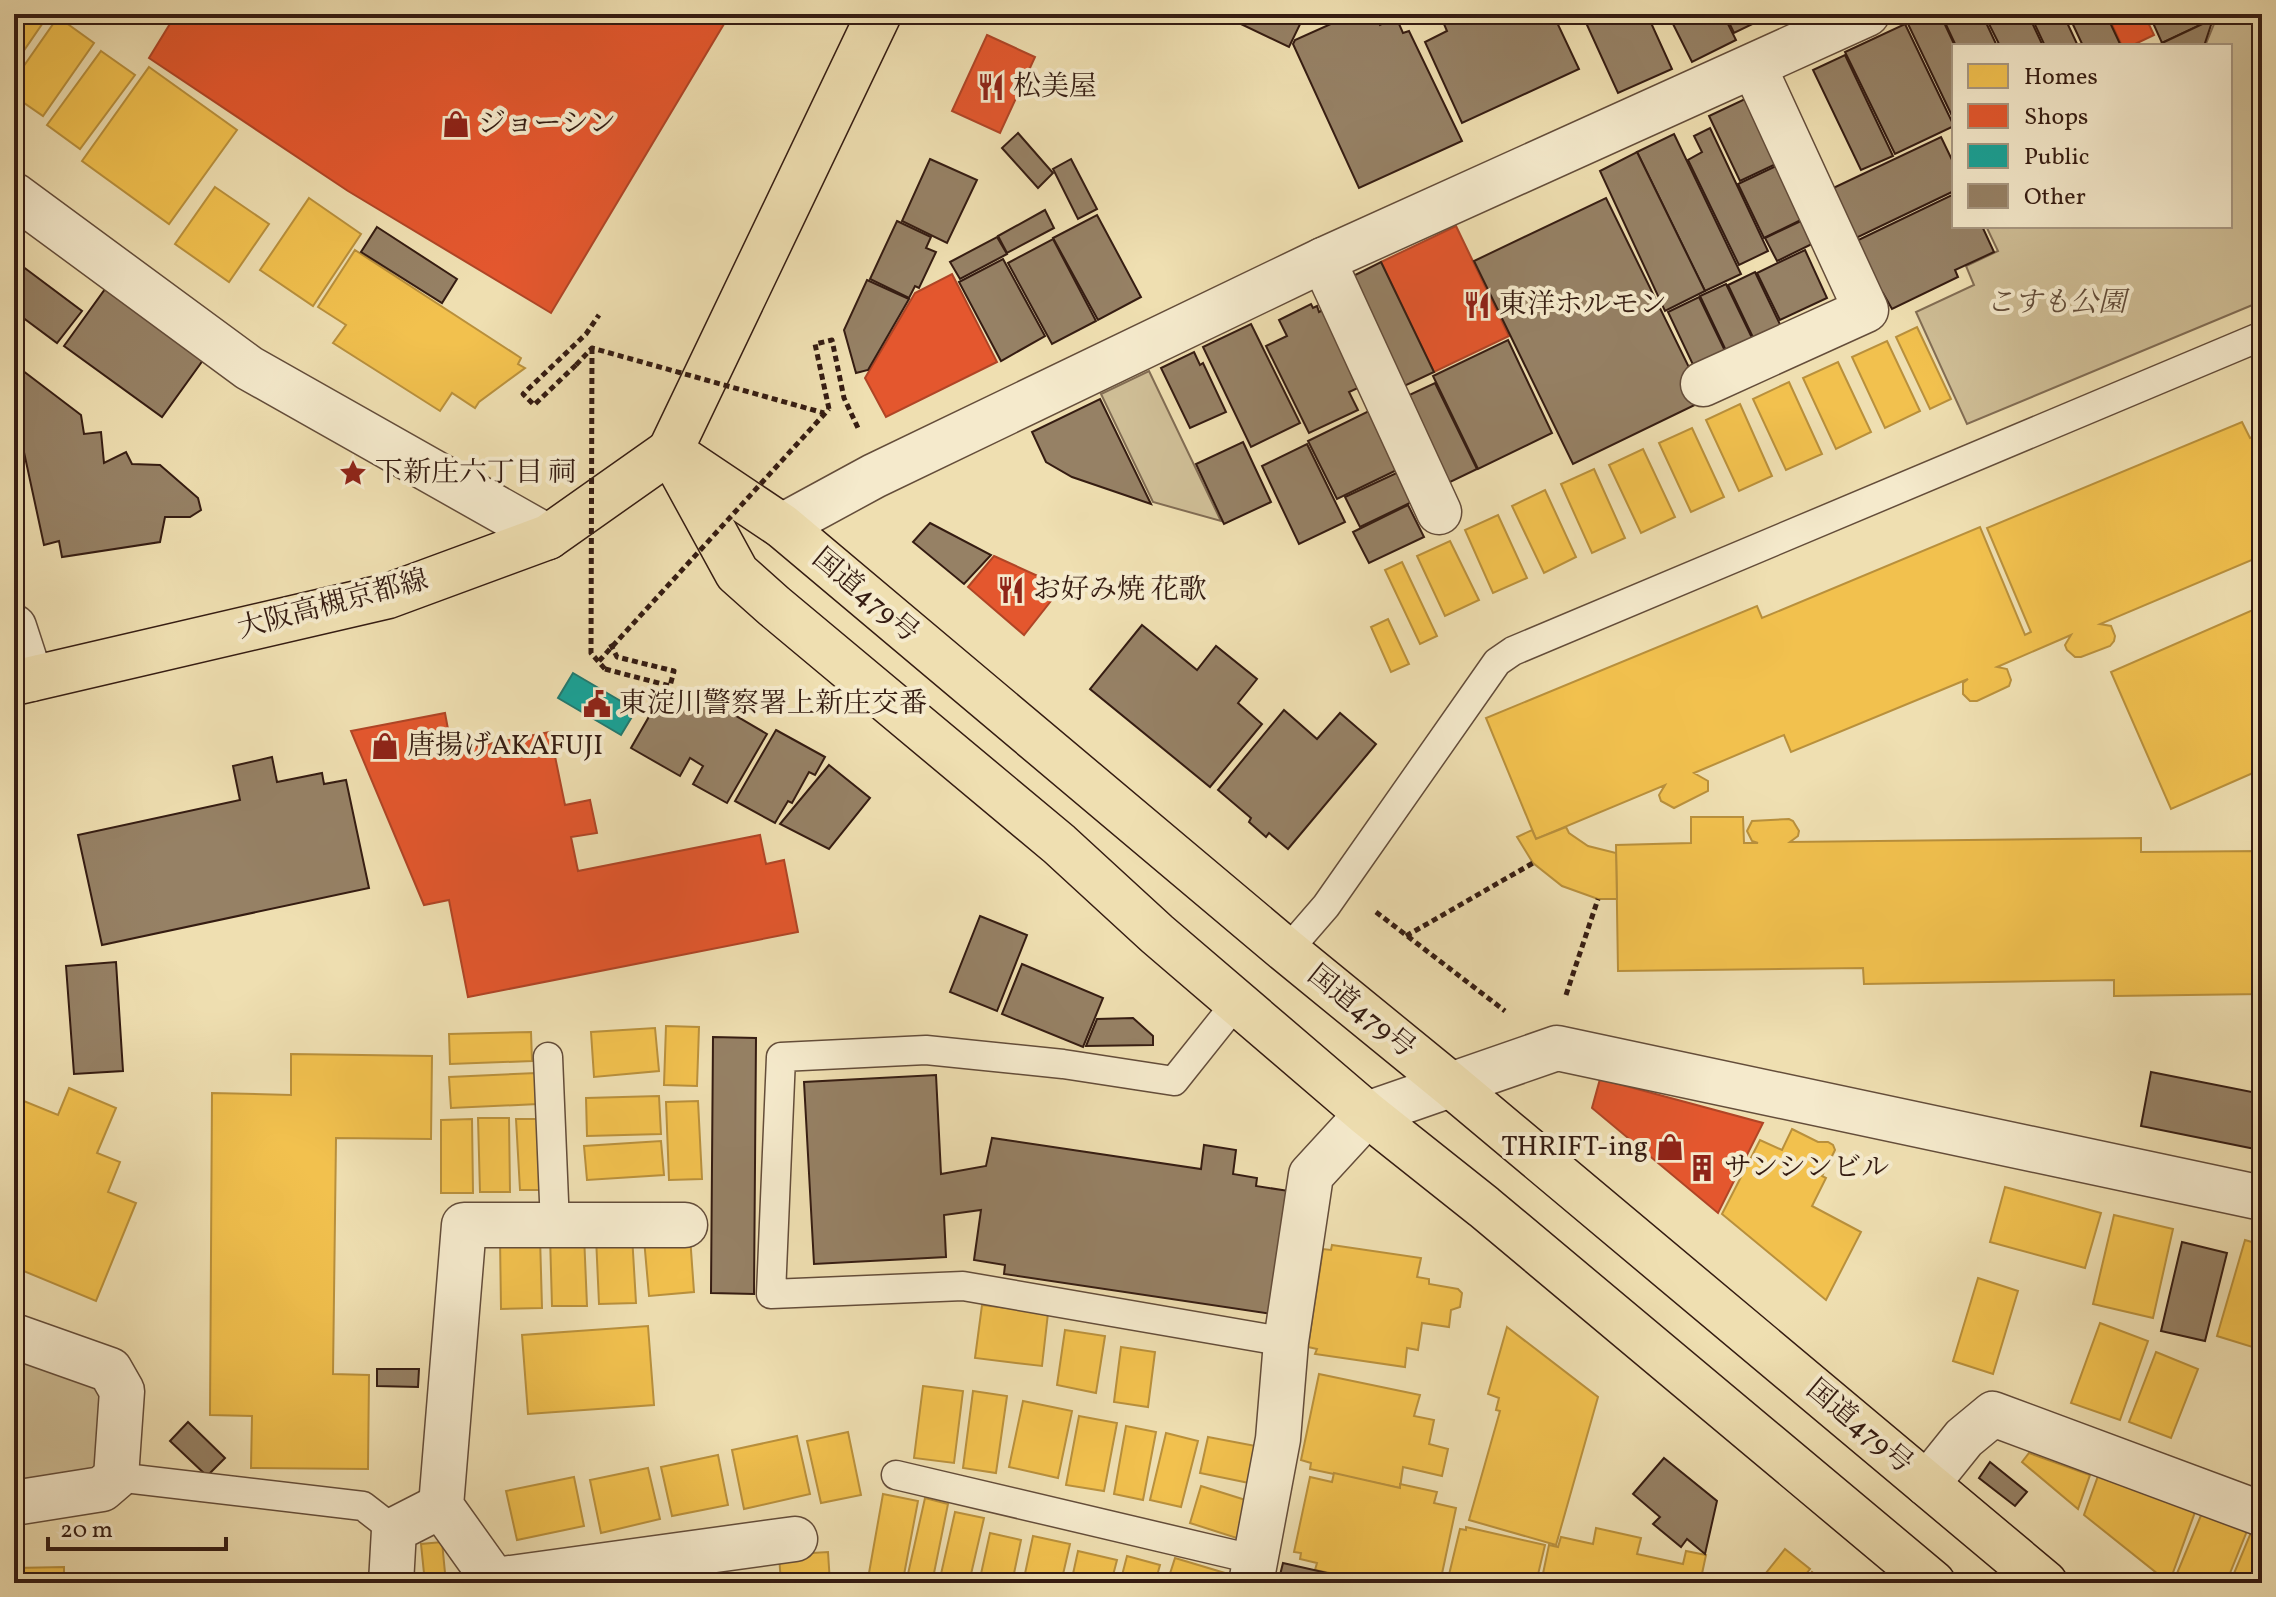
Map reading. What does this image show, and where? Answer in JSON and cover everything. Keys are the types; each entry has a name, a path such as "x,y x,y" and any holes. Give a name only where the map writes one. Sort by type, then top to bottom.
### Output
{"main road":[{"path":"879,14 670,451 737,573 850,672 1059,844 1157,934 1367,1114 1484,1207 1933,1583"},
{"name":"国道479号","path":"670,451 782,526 2045,1583"},
{"name":"大阪高槻京都線","path":"22,681 388,596 548,537 670,451"}],"street":[{"path":"782,526 874,476 1323,260 1867,14"},
{"path":"1703,384 1866,310 1754,67"},
{"path":"14,195 249,368 548,537"},
{"path":"1323,260 1439,512"},
{"path":"14,627 22,681"},
{"path":"1254,1572 1278,1439 1286,1342 1311,1175 1367,1114 1557,1048 2262,1198"},
{"path":"685,1225 464,1225 441,1506 496,1582 734,1566 795,1539"},
{"path":"14,1336 110,1370 122,1391 116,1477 102,1489 14,1503"},
{"path":"1927,1484 1964,1438 1993,1414 2257,1500"},
{"path":"391,1583 394,1530 441,1506"}],"lane":[{"path":"1287,951 1326,906 1497,662 1513,651 2262,336"},
{"path":"1237,1002 1174,1081 1063,1064 926,1050 781,1057 771,1294 963,1286 1286,1342"},
{"path":"548,1057 555,1225"},
{"path":"896,1475 1254,1572"},
{"path":"116,1477 363,1506 394,1530"}],"path":[{"path":"592,348 534,405 523,394 586,334 599,315"},
{"path":"599,661 829,409 815,344 832,340 844,398"},
{"path":"592,348 824,413"},
{"path":"592,348 591,653 605,669 670,686 674,671 617,657 610,643"},
{"path":"1406,936 1533,863"},
{"path":"1342,883 1511,1015"},
{"path":"1562,1008 1598,899"}],"green space":[{"name":"こすも公園","path":"2218,14 2262,14 2262,301 1967,424 1916,312 1974,285 1966,266 1998,251 1987,228 2232,228 2232,44 2206,44"},
{"path":"1149,371 1221,521 1153,502 1101,394"},
{"path":"14,1352 102,1382 104,1468 14,1492"}],"building: Homes":[{"path":"14,14 49,14 14,65"},
{"path":"58,17 94,43 43,116 14,96 14,80"},
{"path":"101,51 135,75 80,149 47,125"},
{"path":"149,67 237,130 169,224 82,161"},
{"path":"215,187 269,224 229,282 175,244"},
{"path":"309,198 361,234 313,306 260,270"},
{"path":"355,250 521,358 518,364 525,368 475,408 452,393 440,411 333,343 346,325 318,307"},
{"path":"1917,327 1951,399 1930,409 1896,337"},
{"path":"1887,341 1920,411 1885,428 1852,357"},
{"path":"1838,362 1871,432 1836,449 1803,378"},
{"path":"1789,382 1822,454 1786,470 1753,399"},
{"path":"1740,404 1772,476 1739,491 1706,420"},
{"path":"2242,422 2250,438 2262,433 2262,558 2100,624 2111,626 2115,636 2110,646 2075,657 2065,645 2071,635 1997,667 2007,669 2011,680 2009,686 1977,701 1970,701 1963,694 1963,683 1968,679 1791,752 1784,735 1694,773 1708,781 1708,791 1674,808 1661,801 1659,795 1665,785 1536,839 1486,718 1757,606 1762,618 1980,527 2025,635 2031,632 1987,528"},
{"path":"1692,428 1724,497 1691,512 1659,443"},
{"path":"1643,449 1675,517 1641,533 1609,465"},
{"path":"1594,469 1625,538 1592,553 1561,484"},
{"path":"1545,490 1576,557 1544,573 1512,506"},
{"path":"1498,515 1527,578 1493,593 1465,530"},
{"path":"1450,541 1479,600 1445,616 1417,556"},
{"path":"1402,562 1437,636 1420,644 1385,570"},
{"path":"2262,606 2262,769 2171,809 2111,672"},
{"path":"1388,619 1409,664 1391,672 1371,627"},
{"path":"1691,817 1743,817 1744,843 1758,843 1752,841 1747,831 1752,821 1789,819 1799,831 1790,842 2141,838 2141,852 2262,851 2262,994 2114,996 2114,980 1864,984 1863,968 1618,971 1616,845 1691,843"},
{"path":"1566,827 1569,833 1588,846 1616,853 1617,899 1598,899 1562,886 1533,863 1517,837 1532,830 1536,839"},
{"path":"666,1026 699,1027 697,1086 664,1085"},
{"path":"655,1028 659,1071 594,1077 591,1032"},
{"path":"531,1032 532,1061 450,1064 449,1034"},
{"path":"291,1054 432,1056 431,1139 336,1138 333,1374 369,1375 368,1469 251,1468 252,1416 210,1415 212,1093 291,1095"},
{"path":"536,1073 538,1104 451,1108 449,1077"},
{"path":"69,1088 116,1108 97,1153 120,1162 108,1192 136,1203 96,1301 14,1267 14,1097 58,1115"},
{"path":"659,1096 661,1134 587,1136 586,1098"},
{"path":"698,1101 702,1179 669,1180 666,1102"},
{"path":"478,1118 509,1118 510,1192 480,1192"},
{"path":"472,1119 473,1193 441,1193 441,1120"},
{"path":"516,1119 540,1119 543,1190 520,1190"},
{"path":"1792,1129 1818,1142 1828,1142 1835,1150 1812,1206 1861,1232 1826,1300 1722,1214 1760,1140 1782,1150"},
{"path":"661,1141 664,1175 587,1180 584,1146"},
{"path":"2005,1187 2101,1213 2085,1268 1990,1242"},
{"path":"2114,1215 2173,1229 2153,1318 2093,1304"},
{"path":"584,1235 587,1306 552,1306 550,1236"},
{"path":"632,1235 636,1303 599,1304 596,1237"},
{"path":"690,1236 694,1292 649,1296 644,1239"},
{"path":"540,1237 542,1308 501,1309 500,1238"},
{"path":"2245,1240 2262,1245 2262,1350 2217,1336"},
{"path":"1332,1245 1421,1258 1417,1277 1429,1279 1429,1284 1458,1289 1462,1293 1460,1307 1451,1310 1449,1327 1422,1323 1418,1350 1407,1348 1405,1367 1315,1354 1317,1349 1308,1347 1323,1249 1331,1250"},
{"path":"1978,1278 2018,1291 1993,1374 1953,1361"},
{"path":"982,1305 1048,1313 1042,1366 975,1358"},
{"path":"2100,1323 2148,1341 2120,1420 2071,1403"},
{"path":"648,1326 654,1405 528,1414 522,1335"},
{"path":"1507,1327 1598,1397 1556,1545 1469,1520 1500,1411 1496,1410 1499,1398 1488,1394"},
{"path":"1065,1330 1105,1336 1096,1393 1057,1385"},
{"path":"1121,1347 1155,1352 1148,1407 1114,1402"},
{"path":"2156,1352 2198,1369 2171,1438 2129,1422"},
{"path":"1319,1374 1420,1395 1414,1416 1434,1420 1429,1444 1448,1449 1442,1476 1403,1467 1400,1488 1310,1469 1311,1463 1301,1460"},
{"path":"923,1386 963,1391 954,1463 914,1458"},
{"path":"973,1391 1007,1396 996,1473 963,1468"},
{"path":"1023,1401 1072,1411 1058,1478 1009,1467"},
{"path":"1079,1416 1117,1423 1104,1491 1066,1485"},
{"path":"1126,1426 1156,1432 1143,1500 1114,1494"},
{"path":"848,1432 861,1495 821,1503 807,1441"},
{"path":"1166,1433 1198,1441 1181,1507 1150,1500"},
{"path":"797,1436 810,1494 744,1509 732,1450"},
{"path":"1208,1437 1261,1447 1254,1484 1200,1473"},
{"path":"2029,1453 2090,1475 2078,1509 2022,1462"},
{"path":"718,1455 728,1505 672,1516 661,1467"},
{"path":"648,1468 660,1519 601,1533 590,1480"},
{"path":"1334,1473 1400,1488 1400,1484 1437,1492 1434,1503 1456,1508 1440,1583 1380,1583 1315,1570 1317,1563 1300,1559 1301,1553 1294,1552 1310,1477 1332,1482"},
{"path":"2098,1476 2195,1512 2171,1578 2158,1574 2084,1515"},
{"path":"574,1477 584,1526 517,1540 506,1491"},
{"path":"1201,1486 1255,1503 1243,1540 1190,1523"},
{"path":"883,1494 918,1501 903,1580 869,1573"},
{"path":"925,1498 948,1504 932,1583 906,1583"},
{"path":"2204,1508 2249,1526 2226,1583 2173,1583"},
{"path":"955,1512 984,1518 969,1583 939,1583"},
{"path":"1466,1527 1545,1545 1536,1583 1447,1583 1460,1529 1466,1530"},
{"path":"1596,1528 1641,1538 1637,1554 1683,1564 1686,1551 1706,1555 1700,1583 1541,1583 1549,1545 1558,1547 1561,1537 1593,1544"},
{"path":"2252,1530 2262,1535 2262,1583 2230,1583"},
{"path":"990,1533 1021,1540 1012,1583 979,1583"},
{"path":"1033,1536 1070,1544 1061,1583 1023,1583"},
{"path":"442,1542 446,1583 425,1583 421,1544"},
{"path":"1785,1549 1810,1569 1799,1583 1758,1583"},
{"path":"1078,1551 1117,1560 1111,1583 1071,1583"},
{"path":"828,1552 830,1583 781,1583 779,1555"},
{"path":"1127,1556 1160,1565 1155,1583 1120,1583"},
{"path":"1175,1558 1235,1576 1233,1583 1167,1583"},
{"path":"64,1567 64,1583 14,1583 14,1568"},
{"path":"1812,1572 1827,1583 1804,1583"},
{"path":"676,1575 677,1583 641,1583 641,1581"}],"building: Shops":[{"name":"ジョーシン","path":"176,14 730,14 551,313 348,191 149,58"},
{"path":"2107,14 2144,14 2154,35 2135,44 2121,44"},
{"path":"987,35 1035,57 1000,133 952,111"},
{"path":"1456,226 1509,336 1434,372 1381,262"},
{"path":"952,274 997,362 886,417 865,378 915,293"},
{"path":"994,556 1062,587 1024,635 968,587"},
{"path":"445,713 452,751 550,732 565,805 590,800 597,833 571,837 578,871 760,835 766,864 784,860 798,932 468,997 449,900 424,905 351,731"},
{"name":"サンシンビル","path":"1600,1079 1763,1123 1718,1213 1592,1108"}],"building: Public":[{"name":"東淀川警察署上新庄交番","path":"573,673 636,710 621,735 558,698"}],"building: Other":[{"path":"1220,14 1305,14 1289,47"},
{"path":"1353,14 1375,14 1380,25 1396,17 1403,33 1409,31 1462,141 1359,188 1293,44 1295,40"},
{"path":"1448,14 1553,14 1579,69 1462,123 1425,42 1447,31 1441,17"},
{"path":"1582,14 1647,14 1672,69 1618,93"},
{"path":"1668,14 1723,14 1736,40 1692,62"},
{"path":"1725,14 1773,14 1734,33"},
{"path":"1780,14 1803,14 1784,23"},
{"path":"1929,14 1940,14 1954,44 1952,116 1908,24"},
{"path":"1941,14 1982,14 1996,44 1955,44"},
{"path":"1984,14 2028,14 2042,44 1999,44"},
{"path":"2030,14 2063,14 2077,44 2044,44"},
{"path":"2068,14 2106,14 2120,44 2082,44"},
{"path":"2149,14 2210,14 2213,19 2162,43"},
{"path":"2213,19 2205,44 2162,43"},
{"path":"1905,24 1952,127 1895,154 1845,52"},
{"path":"1845,55 1893,156 1861,170 1813,70"},
{"path":"1745,99 1776,164 1740,181 1709,116"},
{"path":"1710,128 1768,251 1739,265 1688,160 1702,152 1694,136"},
{"path":"1018,133 1053,173 1038,188 1002,148"},
{"path":"1674,134 1741,274 1705,291 1637,152"},
{"path":"1941,137 1952,160 1952,192 1854,239 1829,190"},
{"path":"1637,152 1705,291 1665,311 1600,171"},
{"path":"930,159 977,180 947,243 902,221"},
{"path":"1071,159 1097,209 1078,219 1053,169"},
{"path":"1776,166 1801,220 1764,238 1738,184"},
{"path":"1952,195 1952,228 1983,228 1994,252 1955,270 1958,277 1892,309 1883,293 1875,297 1850,244"},
{"path":"1606,198 1705,400 1573,464 1474,261"},
{"path":"1045,210 1054,228 1007,253 998,236"},
{"path":"1097,215 1141,297 1098,320 1053,238"},
{"path":"1803,220 1814,243 1777,261 1765,238"},
{"path":"897,221 931,237 926,248 936,252 919,288 915,286 909,298 870,279"},
{"path":"377,227 457,279 442,303 361,252"},
{"path":"997,237 1007,254 960,279 950,262"},
{"path":"1053,239 1096,321 1052,344 1008,263"},
{"path":"1805,250 1827,298 1780,320 1757,273"},
{"path":"1003,259 1045,336 1001,361 959,282"},
{"path":"14,260 82,311 57,343 14,311"},
{"path":"1381,262 1434,372 1400,388 1347,279"},
{"path":"1755,272 1786,337 1759,350 1728,285"},
{"path":"867,280 909,299 868,370 856,373 844,330"},
{"path":"1726,284 1755,344 1729,357 1700,296"},
{"path":"108,285 206,356 162,417 64,346"},
{"path":"1699,297 1728,357 1696,371 1668,312"},
{"path":"1311,304 1313,308 1317,306 1319,312 1323,310 1360,387 1349,392 1358,410 1309,433 1266,346 1287,336 1279,320"},
{"path":"1251,324 1300,423 1251,447 1203,347"},
{"path":"1508,340 1552,433 1478,469 1433,376"},
{"path":"1194,352 1200,365 1203,363 1226,412 1190,428 1161,368"},
{"path":"14,364 81,415 84,434 101,432 104,463 126,452 132,464 160,465 198,498 201,510 190,517 165,517 160,542 62,557 59,541 44,545 22,443 14,442"},
{"path":"1435,383 1477,469 1446,484 1405,397"},
{"path":"1100,399 1151,504 1072,477 1046,462 1032,432"},
{"path":"1375,408 1403,467 1337,499 1308,441"},
{"path":"1243,442 1271,502 1224,524 1196,464"},
{"path":"1307,444 1345,522 1299,544 1262,466"},
{"path":"1405,469 1418,499 1360,527 1345,497"},
{"path":"1408,505 1424,537 1369,563 1353,532"},
{"path":"930,523 991,555 964,584 913,542"},
{"path":"1142,625 1197,670 1216,646 1257,679 1238,703 1262,724 1210,787 1090,689"},
{"path":"662,694 719,706 767,734 727,803 693,784 703,766 690,758 680,776 631,748"},
{"path":"1284,710 1317,739 1340,713 1376,744 1288,849 1269,833 1266,837 1249,822 1251,818 1218,790"},
{"path":"776,730 825,757 815,775 809,772 792,803 788,801 775,823 735,801"},
{"path":"272,757 277,782 322,773 324,784 346,780 369,888 102,945 78,835 240,800 233,766"},
{"path":"829,765 870,798 829,849 780,824"},
{"path":"980,916 1027,935 997,1011 950,992"},
{"path":"116,962 123,1071 74,1074 66,966"},
{"path":"1022,964 1103,998 1083,1047 1002,1014"},
{"path":"1133,1018 1153,1036 1153,1045 1086,1046 1097,1019"},
{"path":"713,1037 756,1038 754,1294 711,1293"},
{"path":"2151,1072 2262,1094 2260,1150 2141,1126"},
{"path":"936,1075 941,1174 986,1166 992,1138 1201,1169 1204,1145 1236,1150 1233,1174 1257,1178 1256,1186 1289,1191 1272,1314 1004,1274 1005,1265 974,1260 981,1210 944,1215 946,1257 814,1264 804,1082"},
{"path":"2182,1242 2227,1253 2205,1341 2161,1331"},
{"path":"377,1369 419,1369 418,1387 377,1386"},
{"path":"188,1422 225,1458 207,1476 170,1441"},
{"path":"1664,1458 1717,1501 1705,1554 1687,1539 1681,1547 1653,1524 1660,1517 1633,1494"},
{"path":"1990,1462 2027,1492 2015,1506 1979,1478"},
{"path":"1283,1563 1336,1575 1334,1583 1278,1583"}],"place":[{"name":"松美屋","path":"991,87"},
{"name":"ジョーシン","path":"456,124"},
{"name":"東洋ホルモン","path":"1477,305"},
{"name":"下新庄六丁目 祠","path":"353,473"},
{"name":"お好み焼 花歌","path":"1011,590"},
{"name":"東淀川警察署上新庄交番","path":"597,704"},
{"name":"唐揚げAKAFUJI","path":"385,746"},
{"name":"THRIFT-ing","path":"1670,1147"},
{"name":"サンシンビル","path":"1702,1168"}]}
